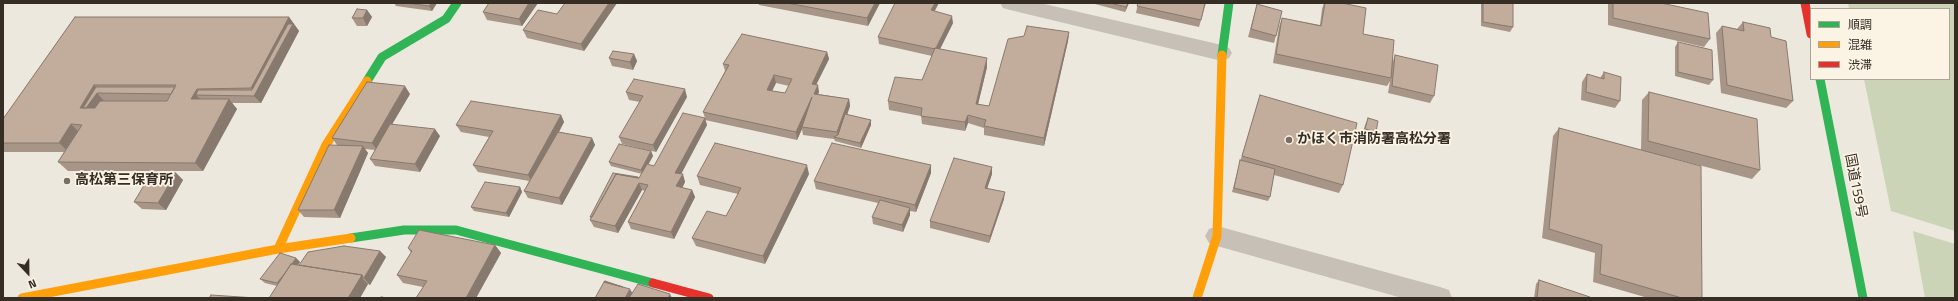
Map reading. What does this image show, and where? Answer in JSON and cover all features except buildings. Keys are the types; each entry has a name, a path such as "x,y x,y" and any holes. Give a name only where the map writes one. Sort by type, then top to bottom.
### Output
{"main road":[{"path":"278,248 326,145 382,58 446,19 457,3"},
{"path":"1197,298 1217,236 1222,53 1229,3"},
{"path":"1805,3 1810,29"},
{"name":"国道159号","path":"1820,80 1863,298"},
{"path":"22,298 278,248 404,230 456,230 709,298"}],"street":[{"path":"1010,3 1222,53"},
{"path":"1217,236 1440,298"}],"green space":[{"path":"1848,3 1955,3 1955,231 1891,211 1864,80 1950,80 1950,8 1849,8"},
{"path":"1913,231 1955,244 1955,298 1925,298"}],"traffic: fast":[{"path":"367,81 382,57 446,19 457,3"},
{"path":"1222,55 1229,3"},
{"path":"1820,80 1863,298"},
{"path":"351,238 404,230 456,230 653,283"}],"traffic: slow":[{"path":"1197,298 1217,236 1222,55"},
{"path":"278,249 326,145 367,81"},
{"path":"22,298 278,249 351,238"}],"traffic: jam":[{"path":"1805,3 1810,29"},
{"path":"653,283 709,298"}],"place":[{"name":"かほく市消防署高松分署","path":"1289,140"},
{"name":"高松第三保育所","path":"67,181"}]}
